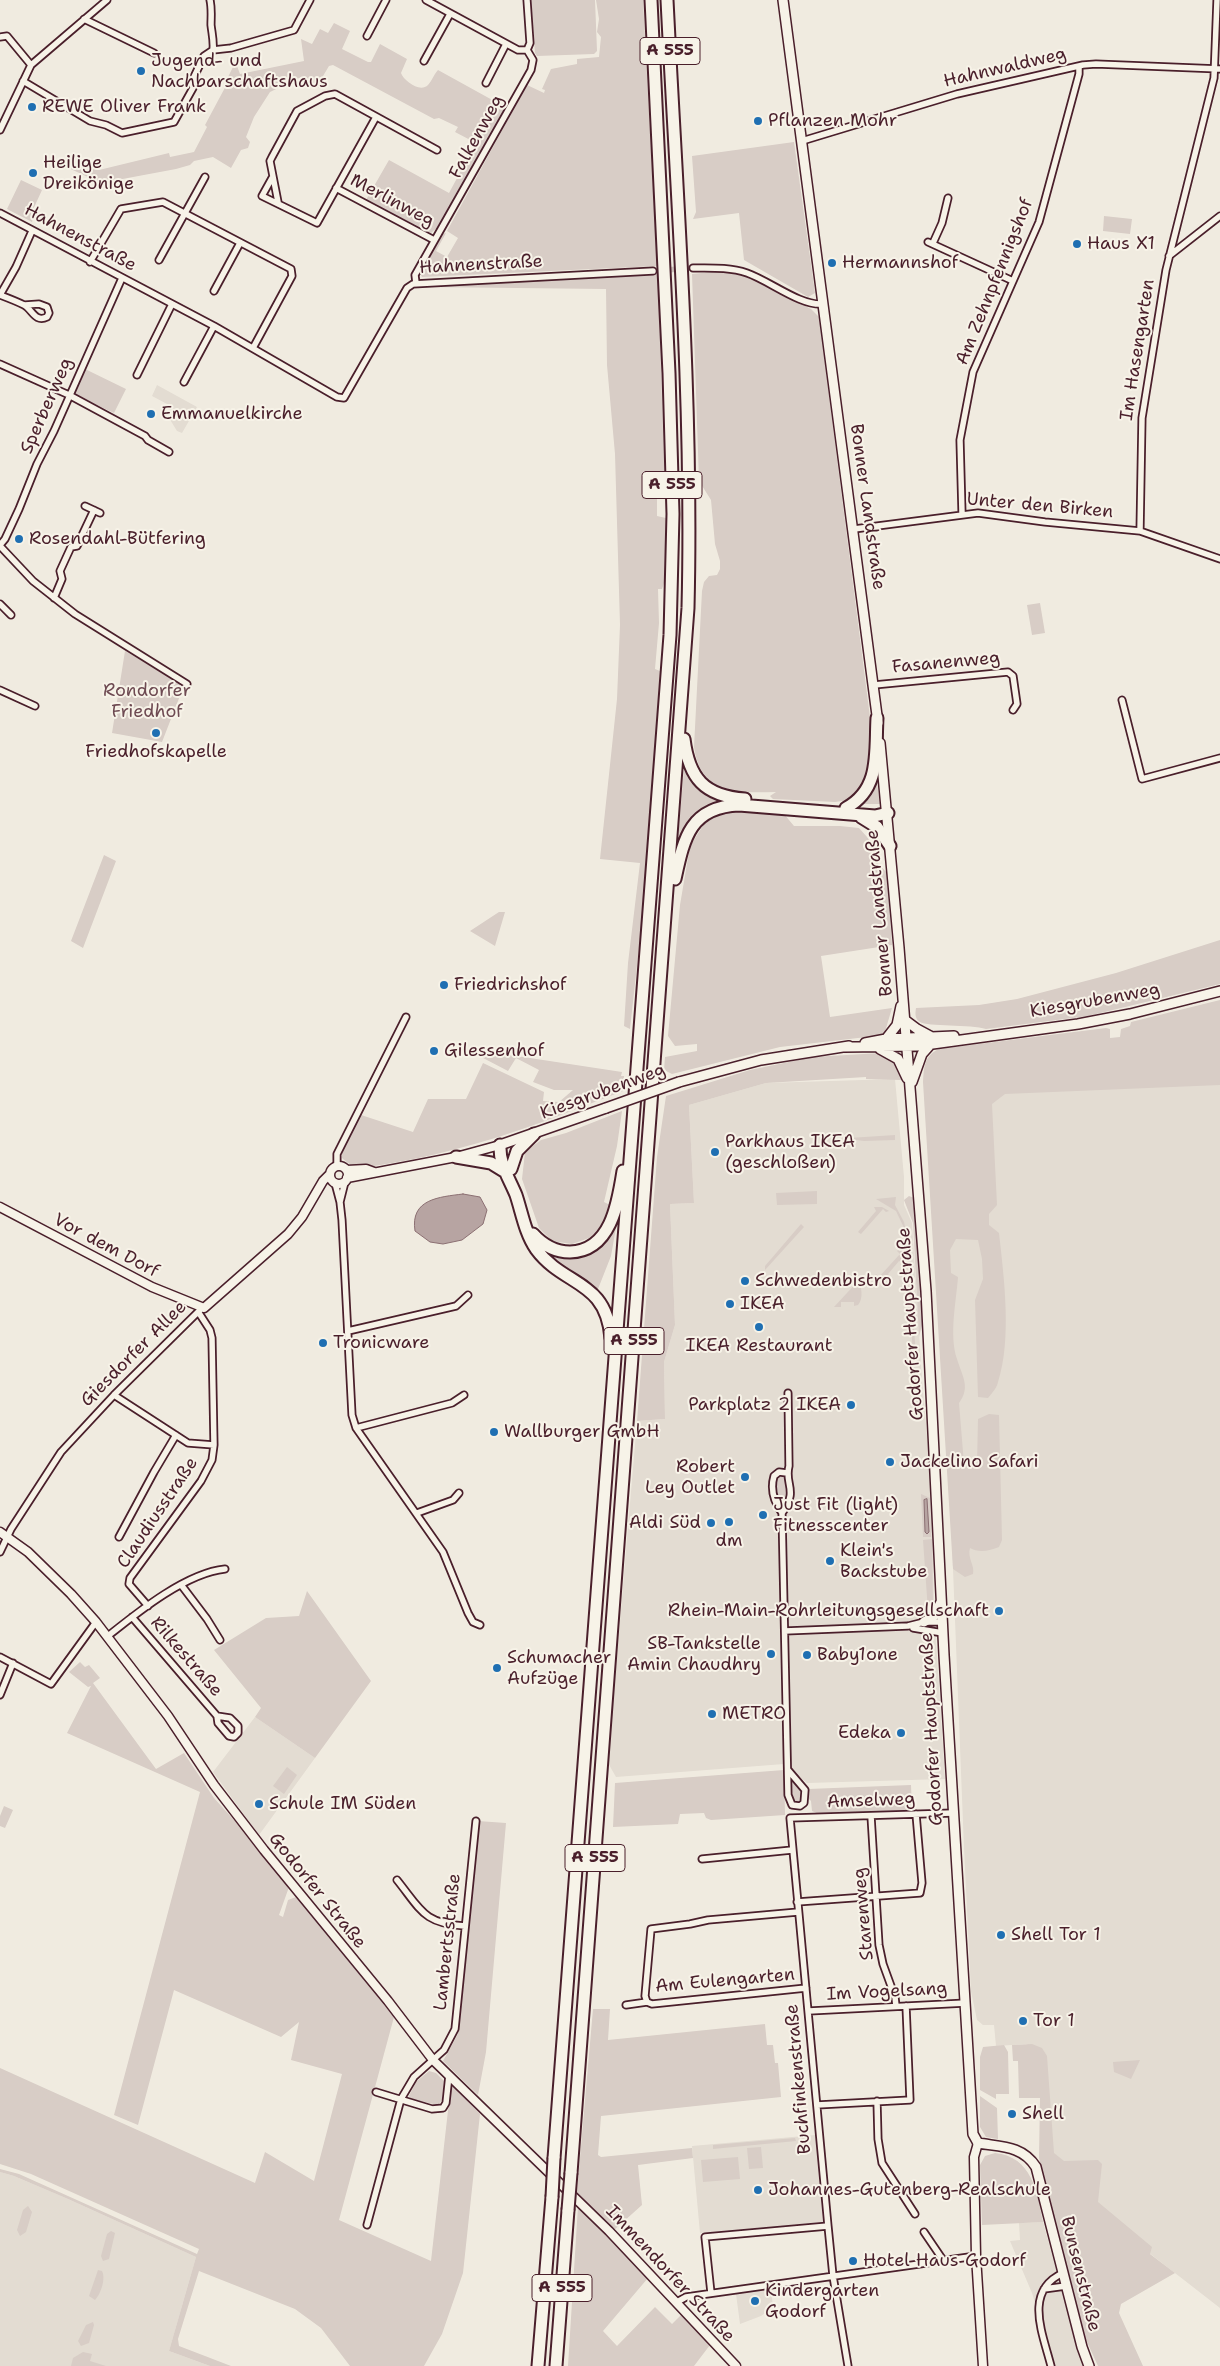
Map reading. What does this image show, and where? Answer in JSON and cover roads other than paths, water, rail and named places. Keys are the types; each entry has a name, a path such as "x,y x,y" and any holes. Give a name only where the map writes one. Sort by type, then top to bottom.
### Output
{"highway":[{"name":"A 555","path":"538,2366 670,635 673,514 669,373 651,0"},
{"name":"A 555","path":"556,2366 665,935 688,608 690,536 686,369 667,0"},
{"path":"681,718 689,765 696,778 706,789 719,796 736,799 850,812 866,819 877,827 890,846"},
{"path":"850,812 870,786 874,764 877,718"},
{"path":"665,935 682,849 690,829 701,816 718,808 739,805 850,812 875,809 888,813"},
{"path":"523,1218 537,1239 551,1248 574,1252 595,1243 607,1229 617,1205 634,1118"},
{"path":"508,1170 517,1151 534,1134"},
{"path":"500,1145 500,1158 508,1170 528,1233 536,1249 549,1262 586,1287 598,1299 605,1310 610,1323 614,1373"},
{"path":"456,1157 491,1164 508,1170"}],"main road":[{"name":"Bonner Landstraße","path":"783,0 874,685 888,813 907,1042"},
{"name":"Kiesgrubenweg","path":"844,1047 874,1048 907,1042 974,1037 1112,1018 1220,991"},
{"path":"886,1039 897,1025 903,1000"},
{"name":"Bonner Landstraße","path":"905,1020 931,1040"},
{"name":"Kiesgrubenweg","path":"500,1145 679,1082 760,1060 886,1039 907,1042"},
{"path":"910,1087 922,1054 931,1040"},
{"name":"Godorfer Hauptstraße","path":"907,1042 930,1346 942,1622 973,2134 978,2143"},
{"name":"Godorfer Hauptstraße","path":"874,1048 890,1053 898,1058 910,1087"},
{"path":"924,1622 934,1616 941,1601"},
{"name":"Bunsenstraße","path":"978,2143 1013,2148 1031,2159 1036,2167 1066,2286 1089,2366"}],"street":[{"path":"0,130 31,65 84,19 98,3 107,0"},
{"path":"210,0 211,28 214,36 213,50"},
{"path":"23,81 90,121 106,125 122,133 174,122 193,88 192,81 204,56 213,50 231,48 294,30 310,0"},
{"path":"367,36 386,0"},
{"path":"426,0 518,50 527,50"},
{"name":"Falkenweg","path":"416,283 415,275 434,240 442,230 532,70 533,60 527,50 530,43 527,0"},
{"name":"Im Hasengarten","path":"1140,531 1142,418 1169,256 1217,68 1218,0"},
{"path":"424,61 450,14"},
{"path":"84,19 154,53"},
{"path":"0,37 7,36 12,40 31,65"},
{"path":"486,83 506,44"},
{"name":"Hahnwaldweg","path":"802,141 957,94 1079,66 1096,64 1217,68"},
{"name":"Am Zehnpfennigshof","path":"962,513 960,440 973,372 1042,212 1079,74 1079,66"},
{"name":"Merlinweg","path":"278,202 270,161 296,111 325,96 335,94 437,150"},
{"name":"Merlinweg","path":"272,178 262,196 278,202 317,223 376,116"},
{"path":"159,260 205,177"},
{"name":"Merlinweg","path":"336,188 434,240"},
{"path":"948,198 942,223 930,242 1013,281"},
{"path":"90,262 121,209 162,202 291,269 292,276 252,348"},
{"name":"Hahnenstraße","path":"0,213 214,326 337,398 344,398 407,288 416,283 653,271"},
{"path":"1169,256 1220,216"},
{"path":"25,305 0,295 16,267 32,231"},
{"path":"214,291 240,243"},
{"path":"693,268 735,269 808,302 823,304"},
{"name":"Sperberweg","path":"0,546 16,516 122,278"},
{"path":"137,375 172,304"},
{"path":"184,382 214,326"},
{"path":"0,366 69,395 145,436 148,440 169,452"},
{"path":"85,506 100,513"},
{"path":"54,598 62,579 60,571 71,546 77,546 94,510"},
{"name":"Unter den Birken","path":"854,529 962,513 994,514 1045,522 1140,531 1220,558"},
{"path":"0,546 33,581 54,598 92,626 187,684"},
{"path":"0,604 10,615"},
{"name":"Fasanenweg","path":"874,685 1008,672 1013,676 1017,704 1013,710"},
{"path":"0,690 35,706"},
{"path":"1122,700 1142,779 1220,758"},
{"path":"340,1202 346,1177 342,1166 337,1166 338,1154 406,1016"},
{"name":"Kiesgrubenweg","path":"346,1177 366,1169 374,1172 456,1157 500,1145"},
{"name":"Giesdorfer Allee","path":"0,1552 10,1529 61,1452 114,1394 200,1311 209,1306 288,1234 302,1217 318,1189 337,1166"},
{"path":"330,1174 340,1202 352,1415 356,1428 443,1552 468,1613 473,1622 480,1625"},
{"path":"318,1189 346,1177"},
{"name":"Vor dem Dorf","path":"0,1207 200,1311"},
{"path":"348,1331 456,1306 468,1295"},
{"name":"Claudiusstraße","path":"148,1606 129,1584 130,1578 201,1481 212,1460 214,1445 212,1338 200,1311"},
{"path":"114,1394 176,1435 196,1445 214,1445"},
{"path":"356,1428 452,1403 464,1395"},
{"path":"782,1513 788,1506 791,1494 787,1473 789,1466 788,1395"},
{"path":"118,1538 176,1435"},
{"path":"787,1473 780,1472 774,1476 772,1481 774,1500 782,1513 788,1770 789,1802 795,1806 800,1806 804,1803 805,1790 788,1770"},
{"path":"417,1513 452,1500 459,1493"},
{"name":"Godorfer Straße","path":"0,1532 8,1536 71,1594 108,1636 168,1716 214,1785 258,1843 388,2001 433,2060 583,2204"},
{"path":"108,1636 148,1606 182,1586 212,1571 225,1569"},
{"path":"182,1586 220,1640"},
{"name":"Rilkestraße","path":"132,1617 217,1716"},
{"path":"0,1656 51,1684 96,1622"},
{"path":"785,1630 908,1626 924,1622 942,1622"},
{"path":"908,1626 943,1633"},
{"path":"0,1694 13,1663"},
{"name":"Amselweg","path":"790,1818 953,1813"},
{"path":"798,1902 920,1892 922,1883 916,1814"},
{"name":"Starenweg","path":"871,1816 881,1956 896,2006"},
{"name":"Buchfinkenstraße","path":"790,1818 833,2276 848,2366"},
{"name":"Lambertsstraße","path":"367,2225 401,2099 407,2086 444,2050 455,2029 476,1820"},
{"path":"702,1859 792,1850"},
{"path":"397,1880 429,1919 442,1924 465,1926"},
{"name":"Am Eulengarten","path":"647,2002 645,1996 651,1929 708,1920 798,1912"},
{"name":"Am Eulengarten","path":"626,2005 806,1988"},
{"name":"Im Vogelsang","path":"808,2011 966,2003"},
{"path":"817,2105 910,2100 906,2006"},
{"path":"376,2092 432,2109 443,2108 446,2103 449,2074"},
{"path":"877,2101 878,2139 882,2163 915,2214"},
{"name":"Godorfer Hauptstraße","path":"978,2143 974,2157 976,2256 983,2366"},
{"name":"Immendorfer Straße","path":"583,2204 677,2302 734,2365"},
{"path":"711,2293 705,2237 828,2226"},
{"path":"924,2232 943,2260"},
{"path":"677,2302 686,2297 711,2293 976,2256"},
{"path":"1051,2366 1038,2314 1039,2298 1044,2289 1056,2276 1063,2273"},
{"path":"1044,2289 1066,2286"}],"tunnel":[{"path":"653,271 693,268"}],"place":[{"name":"Jugend- und Nachbarschaftshaus","path":"141,71"},
{"name":"REWE Oliver Frank","path":"32,107"},
{"name":"Pflanzen Mohr","path":"758,121"},
{"name":"Heilige Dreikönige","path":"33,173"},
{"name":"Haus X1","path":"1077,244"},
{"name":"Hermannshof","path":"832,263"},
{"name":"Emmanuelkirche","path":"151,414"},
{"name":"Rosendahl-Bütfering","path":"19,539"},
{"name":"Friedhofskapelle","path":"156,733"},
{"name":"Friedrichshof","path":"444,985"},
{"name":"Gilessenhof","path":"434,1051"},
{"name":"Parkhaus IKEA (geschloßen)","path":"715,1152"},
{"name":"Schwedenbistro","path":"745,1281"},
{"name":"IKEA","path":"730,1304"},
{"name":"IKEA Restaurant","path":"759,1327"},
{"name":"Tronicware","path":"323,1343"},
{"name":"Parkplatz 2 IKEA","path":"851,1405"},
{"name":"Wallburger GmbH","path":"494,1432"},
{"name":"Jackelino Safari","path":"890,1462"},
{"name":"Robert Ley Outlet","path":"745,1477"},
{"name":"Just Fit (light) Fitnesscenter","path":"763,1515"},
{"name":"dm","path":"729,1522"},
{"name":"Aldi Süd","path":"711,1523"},
{"name":"Klein's Backstube","path":"830,1561"},
{"name":"Rhein-Main-Rohrleitungsgesellschaft","path":"999,1611"},
{"name":"SB-Tankstelle Amin Chaudhry","path":"771,1654"},
{"name":"Baby1one","path":"807,1655"},
{"name":"Schumacher Aufzüge","path":"497,1668"},
{"name":"METRO","path":"712,1714"},
{"name":"Edeka","path":"901,1733"},
{"name":"Schule IM Süden","path":"259,1804"},
{"name":"Shell Tor 1","path":"1001,1935"},
{"name":"Tor 1","path":"1023,2021"},
{"name":"Shell","path":"1012,2114"},
{"name":"Johannes-Gutenberg-Realschule","path":"758,2190"},
{"name":"Hotel Haus Godorf","path":"853,2261"},
{"name":"Kindergarten Godorf","path":"755,2301"}],"park label":[{"name":"Rondorfer Friedhof","path":"147,701"}]}
